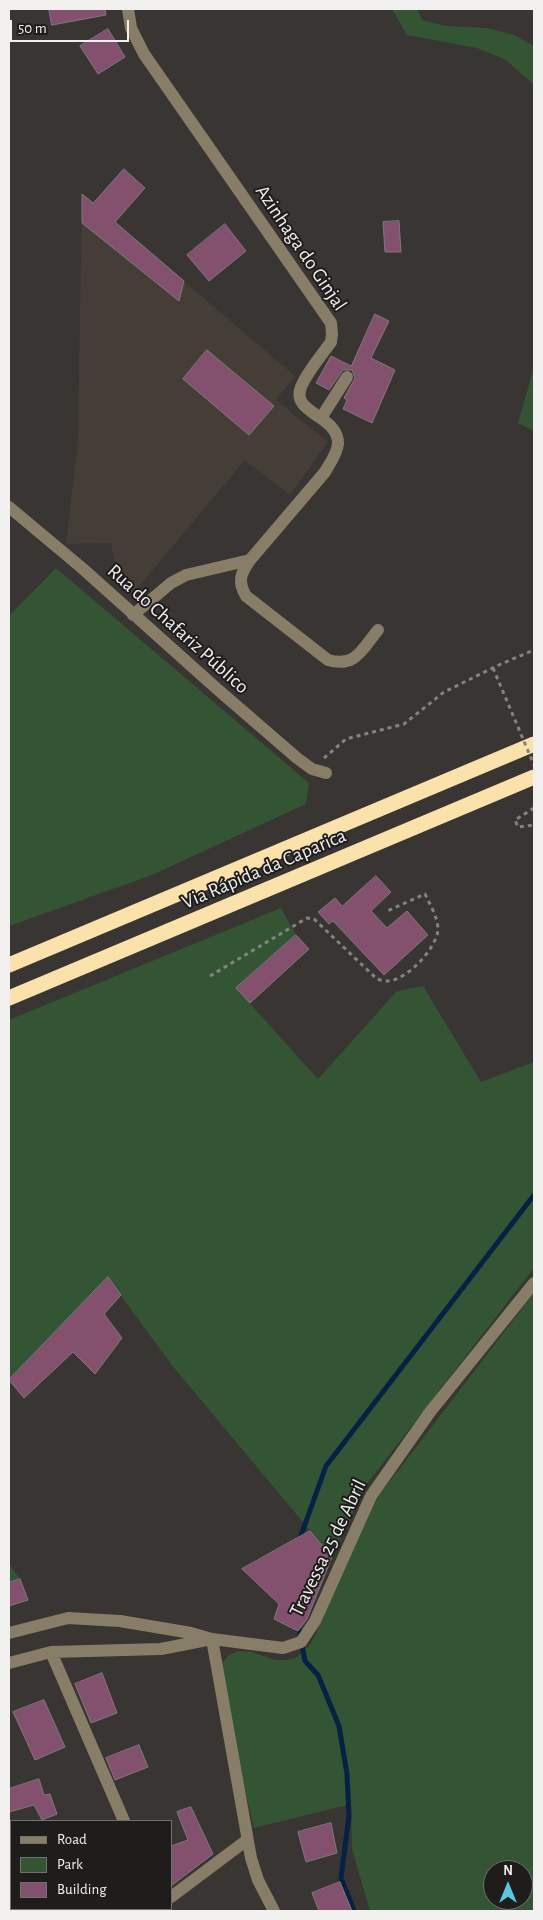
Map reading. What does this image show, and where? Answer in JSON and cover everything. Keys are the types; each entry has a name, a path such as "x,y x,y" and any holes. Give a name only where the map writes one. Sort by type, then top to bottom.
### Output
{"highway":[{"path":"490,762 534,736"},
{"name":"Via Rápida da Caparica","path":"9,965 534,744"},
{"name":"Via Rápida da Caparica","path":"9,998 534,777"}],"street":[{"name":"Azinhaga do Ginjal","path":"128,9 131,28 144,54 331,324 331,342 300,388 299,398 303,406 328,423 335,431 338,443 335,455 325,472 250,560 241,574 240,582 246,596 328,660 339,663 347,662 357,656 378,630"},
{"path":"321,418 347,376"},
{"name":"Rua do Chafariz Público","path":"9,507 82,568 223,695 312,769 326,773"},
{"path":"133,615 171,583 186,575 250,560"},
{"name":"Travessa 25 de Abril","path":"9,1633 68,1618 120,1621 191,1633 212,1639 283,1648 301,1642 315,1621 371,1496 430,1412 534,1283"},
{"path":"9,1663 51,1652 161,1649 212,1639 247,1840 258,1880 274,1911"},
{"path":"51,1652 124,1820"},
{"path":"172,1896 247,1840"}],"path":[{"path":"312,769 346,739 404,724 444,692 534,650"},
{"path":"493,668 534,765"},
{"path":"534,808 515,820 518,827 534,825"},
{"path":"210,976 306,918 314,920 376,979 387,982 397,979 410,972 430,950 438,931 435,915 425,894 385,912"}],"shaded area":[{"path":"82,194 295,376 276,400 328,442 290,495 245,460 132,595 117,573 111,543 66,544 78,441"}],"green space":[{"path":"392,9 417,9 422,20 446,26 487,28 514,35 534,46 534,85 506,60 477,48 407,35"},
{"path":"534,367 534,431 518,423"},
{"path":"56,568 309,783 306,804 152,875 9,926 9,616"},
{"path":"281,908 296,935 236,988 318,1079 397,991 423,986 481,1082 534,1062 534,1268 366,1485 332,1557 171,1364 108,1278 9,1380 9,1020"},
{"path":"534,1293 534,1911 370,1911 352,1849 351,1804 254,1828 224,1701 221,1671 223,1662 229,1655 238,1651 251,1652 276,1660 287,1660 297,1657 309,1646 315,1636 361,1524 371,1506"},
{"path":"9,1564 20,1579 9,1583"}],"building":[{"path":"49,9 105,9 106,15 52,25"},
{"path":"108,29 125,57 98,74 80,46"},
{"path":"124,169 145,188 115,222 184,281 179,301 82,223 82,194 93,203"},
{"path":"399,221 401,252 385,252 383,222"},
{"path":"225,224 246,251 209,281 187,255"},
{"path":"375,314 389,321 371,358 395,370 372,423 343,409 347,400 344,398 355,378 352,370 343,370 329,390 316,383 331,356 351,366"},
{"path":"207,350 274,406 249,435 183,379"},
{"path":"376,876 391,892 371,911 387,928 407,911 428,935 384,975 333,921 329,924 318,912 335,898 342,906"},
{"path":"296,935 309,949 250,1003 236,988"},
{"path":"108,1277 121,1295 104,1314 122,1338 95,1374 73,1352 24,1398 9,1380"},
{"path":"310,1531 332,1557 307,1619 298,1631 274,1619 279,1604 242,1569"},
{"path":"20,1579 28,1600 9,1606 9,1583"},
{"path":"102,1673 117,1713 91,1723 75,1684"},
{"path":"44,1700 65,1747 35,1760 13,1712"},
{"path":"139,1745 148,1767 115,1780 106,1758"},
{"path":"39,1779 44,1795 50,1794 57,1814 42,1820 34,1805 9,1812 9,1789"},
{"path":"191,1807 213,1854 172,1885 172,1846 188,1840 177,1812"},
{"path":"331,1823 337,1853 306,1862 298,1832"},
{"path":"340,1882 352,1911 319,1911 312,1893"}],"waterway":[{"path":"299,1541 326,1466 534,1195"},
{"path":"298,1624 305,1661 318,1675 339,1726 347,1774 349,1816 341,1878 354,1911"}]}
